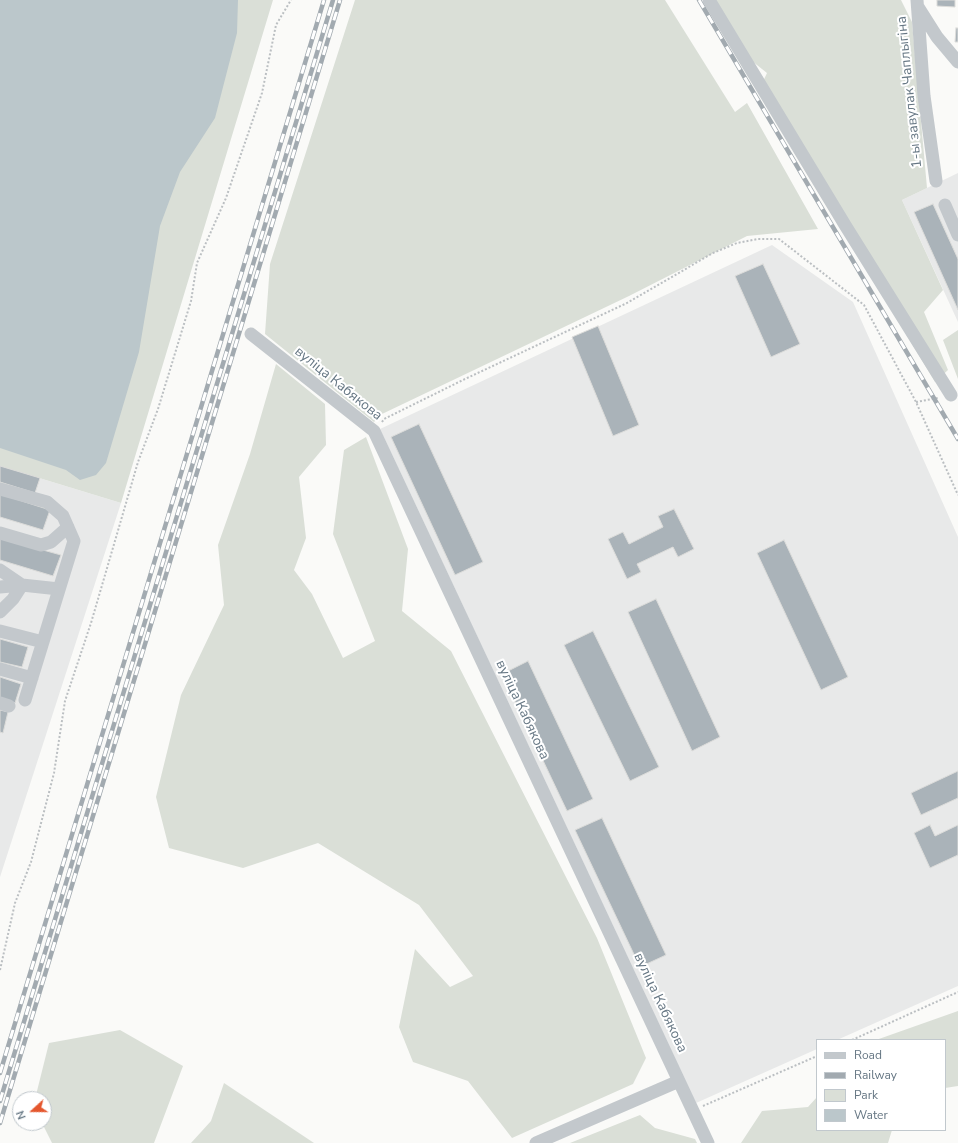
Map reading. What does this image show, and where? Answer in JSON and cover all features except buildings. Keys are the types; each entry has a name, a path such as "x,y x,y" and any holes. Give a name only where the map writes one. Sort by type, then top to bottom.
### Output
{"street":[{"path":"709,0 845,225 951,395"},
{"path":"917,2 937,37 958,62"},
{"name":"1-ы завулак Чаплыгіна","path":"917,2 924,96 936,181"},
{"path":"945,205 958,235"},
{"name":"вуліца Кабякова","path":"251,334 374,431 708,1143"},
{"path":"0,489 47,502 63,516 74,541 25,700"},
{"path":"0,533 41,545 51,542 68,527"},
{"path":"0,570 22,585"},
{"path":"0,587 22,585 59,589"},
{"path":"0,612 13,599 22,585"},
{"path":"0,631 43,642"},
{"path":"0,669 32,678"},
{"path":"536,1143 679,1081"}],"path":[{"path":"0,970 15,903 31,862 54,773 65,701 91,623 138,462 158,409 191,301 197,263 226,198 262,93 276,25 291,0"},
{"path":"374,431 384,419 627,303 712,253 738,243 758,239 779,239 864,305 916,402 958,495"},
{"path":"916,402 951,395"},
{"path":"854,1039 958,992"},
{"path":"693,1111 816,1056"}],"shaded area":[{"path":"958,173 958,322 902,200"},
{"path":"772,245 853,302 958,537 958,986 839,1039 816,1039 816,1049 696,1103 380,429"},
{"path":"0,466 121,503 0,877"}],"green space":[{"path":"0,0 273,0 121,503 0,466"},
{"path":"355,0 665,0 735,112 747,103 818,229 747,236 629,296 382,414 374,422 265,334 270,264"},
{"path":"715,0 901,0 912,22 927,188 902,200 943,290 924,312 948,370 935,382 759,90 767,73 752,61"},
{"path":"958,330 958,379 943,340"},
{"path":"276,364 325,404 326,445 299,477 306,538 294,570 312,594 343,658 375,641 333,534 344,450 366,437 408,549 402,611 451,651 597,938 646,1058 633,1084 512,1138 468,1081 413,1062 399,1027 415,949 450,987 473,976 419,905 318,843 243,868 169,848 156,797 181,695 224,605 218,545 250,454"},
{"path":"958,1011 958,1086 946,1088 946,1039 879,1039"},
{"path":"120,1030 183,1066 154,1143 52,1143 46,1131 52,1131 52,1091 37,1091 49,1043"},
{"path":"224,1083 314,1143 191,1143 211,1121"},
{"path":"816,1098 816,1131 892,1131 888,1143 741,1143 762,1111 808,1107"},
{"path":"640,1115 655,1128 695,1139 697,1143 570,1143"}],"water":[{"path":"0,0 238,0 237,33 215,118 180,172 160,226 139,352 106,463 96,475 80,480 66,470 0,448"}],"railway":[{"path":"0,1073 324,0"},
{"path":"0,1101 333,0"},
{"path":"0,1123 340,0"},
{"path":"699,0 958,439"}]}
